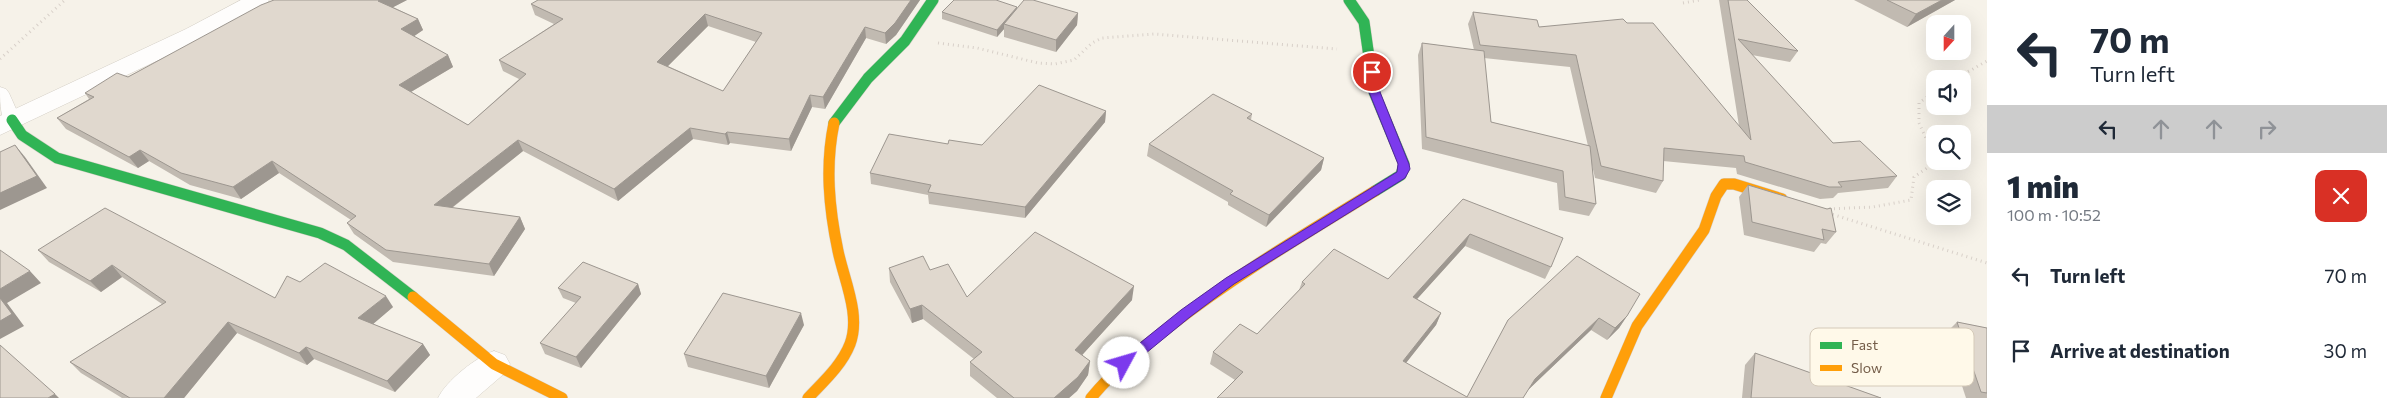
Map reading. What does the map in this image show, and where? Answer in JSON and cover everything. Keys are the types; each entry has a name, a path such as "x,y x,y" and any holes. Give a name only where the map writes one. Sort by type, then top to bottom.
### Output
{"street":[{"path":"258,0 186,39 84,83 6,124 58,158 320,233 346,245 373,264 494,364 562,398"},
{"path":"808,398 850,344 854,326 838,249 827,168 830,139 835,121 868,78 905,41 933,0"},
{"path":"1091,398 1109,376 1186,313 1230,281 1401,175 1404,164 1374,92 1370,53 1364,22 1350,0"},
{"path":"1606,398 1637,326 1704,230 1716,196 1724,184 1734,184 1818,210"},
{"path":"454,398 494,364"}],"lane":[{"path":"0,93 6,124"}],"path":[{"path":"0,59 64,0"},
{"path":"1683,3 1700,0"},
{"path":"905,41 978,48 1038,63 1055,64 1074,60 1092,43 1102,38 1154,34 1279,43 1370,53"},
{"path":"1971,70 1987,61"},
{"path":"1926,97 1919,102 1919,123 1926,138"},
{"path":"1818,210 1873,207 1911,200 1914,177 1926,169"},
{"path":"1818,210 1987,263"}],"building":[{"path":"274,0 380,0 378,1 418,19 401,29 448,55 399,85 468,125 526,74 499,60 563,19 531,4 538,0 911,0 895,23 885,33 865,27 823,97 810,95 789,139 727,132 725,134 690,128 614,189 518,140 434,205 520,217 489,264 386,250 347,223 356,216 272,161 233,187 181,173 140,150 129,157 57,118 94,97 85,93 117,73 128,77 261,5","holes":["705,14 762,33 723,91 657,62"]},
{"path":"954,0 996,0 1017,7 997,30 942,12"},
{"path":"1024,0 1033,0 1078,13 1056,40 1004,24"},
{"path":"1728,0 1747,0 1798,51 1738,39 1833,143 1860,141 1897,176 1838,182 1842,187 1829,187 1745,162 1744,156 1664,148 1663,181 1601,166 1576,55 1480,45 1473,12 1537,20 1539,27 1623,19 1627,23 1653,23 1751,140"},
{"path":"1887,0 1942,0 1916,14"},
{"path":"1422,43 1484,51 1491,122 1590,146 1596,204 1565,197 1563,171 1426,137"},
{"path":"1039,85 1106,111 1025,207 928,192 931,185 870,173 889,134 948,144 949,140 982,145"},
{"path":"1213,94 1252,114 1247,118 1324,158 1269,215 1230,194 1233,191 1149,144"},
{"path":"15,145 37,176 0,193 0,152"},
{"path":"1748,185 1827,209 1831,208 1836,232 1822,229 1824,240 1752,222"},
{"path":"1463,199 1563,238 1551,267 1470,234 1413,297 1441,313 1403,361 1467,397 1508,320 1577,256 1640,294 1627,316 1615,328 1599,318 1535,379 1523,398 1217,398 1243,372 1213,352 1240,324 1257,334 1305,284 1302,282 1334,249 1388,279"},
{"path":"105,208 275,298 287,276 300,282 325,263 386,296 358,318 423,344 387,381 306,347 299,353 228,322 164,398 130,398 70,362 166,302 112,265 90,281 38,250"},
{"path":"1035,232 1134,286 1075,350 1090,361 1078,377 1054,398 1014,398 970,362 982,352 922,305 910,309 889,268 923,256 930,270 948,264 967,297"},
{"path":"0,250 30,271 0,289"},
{"path":"583,262 638,284 576,357 540,343 581,297 558,288"},
{"path":"723,293 801,313 766,376 684,354"},
{"path":"0,298 12,314 0,321"},
{"path":"1957,322 1987,328 1987,393 1981,392 1974,372 1974,328 1959,328"},
{"path":"0,345 55,394 48,398 0,398"},
{"path":"1755,353 1810,373 1810,386 1847,386 1881,398 1751,398"}],"traffic: fast":[{"path":"834,123 868,78 905,41 933,0"},
{"path":"1349,0 1364,22 1374,92 1404,164 1401,175 1375,191"},
{"path":"12,120 22,135 57,158 320,233 346,245 413,297"}],"traffic: slow":[{"path":"808,398 842,359 853,334 850,298 838,251 829,187 829,155 834,123"},
{"path":"1606,398 1637,326 1704,230 1716,196 1724,184 1734,184 1782,199"},
{"path":"1091,398 1124,364 1185,314 1265,259 1375,191"},
{"path":"413,297 494,364 562,398"}],"route":[{"path":"1124,363 1186,313 1230,281 1401,175 1404,164 1374,92 1372,72"}]}
